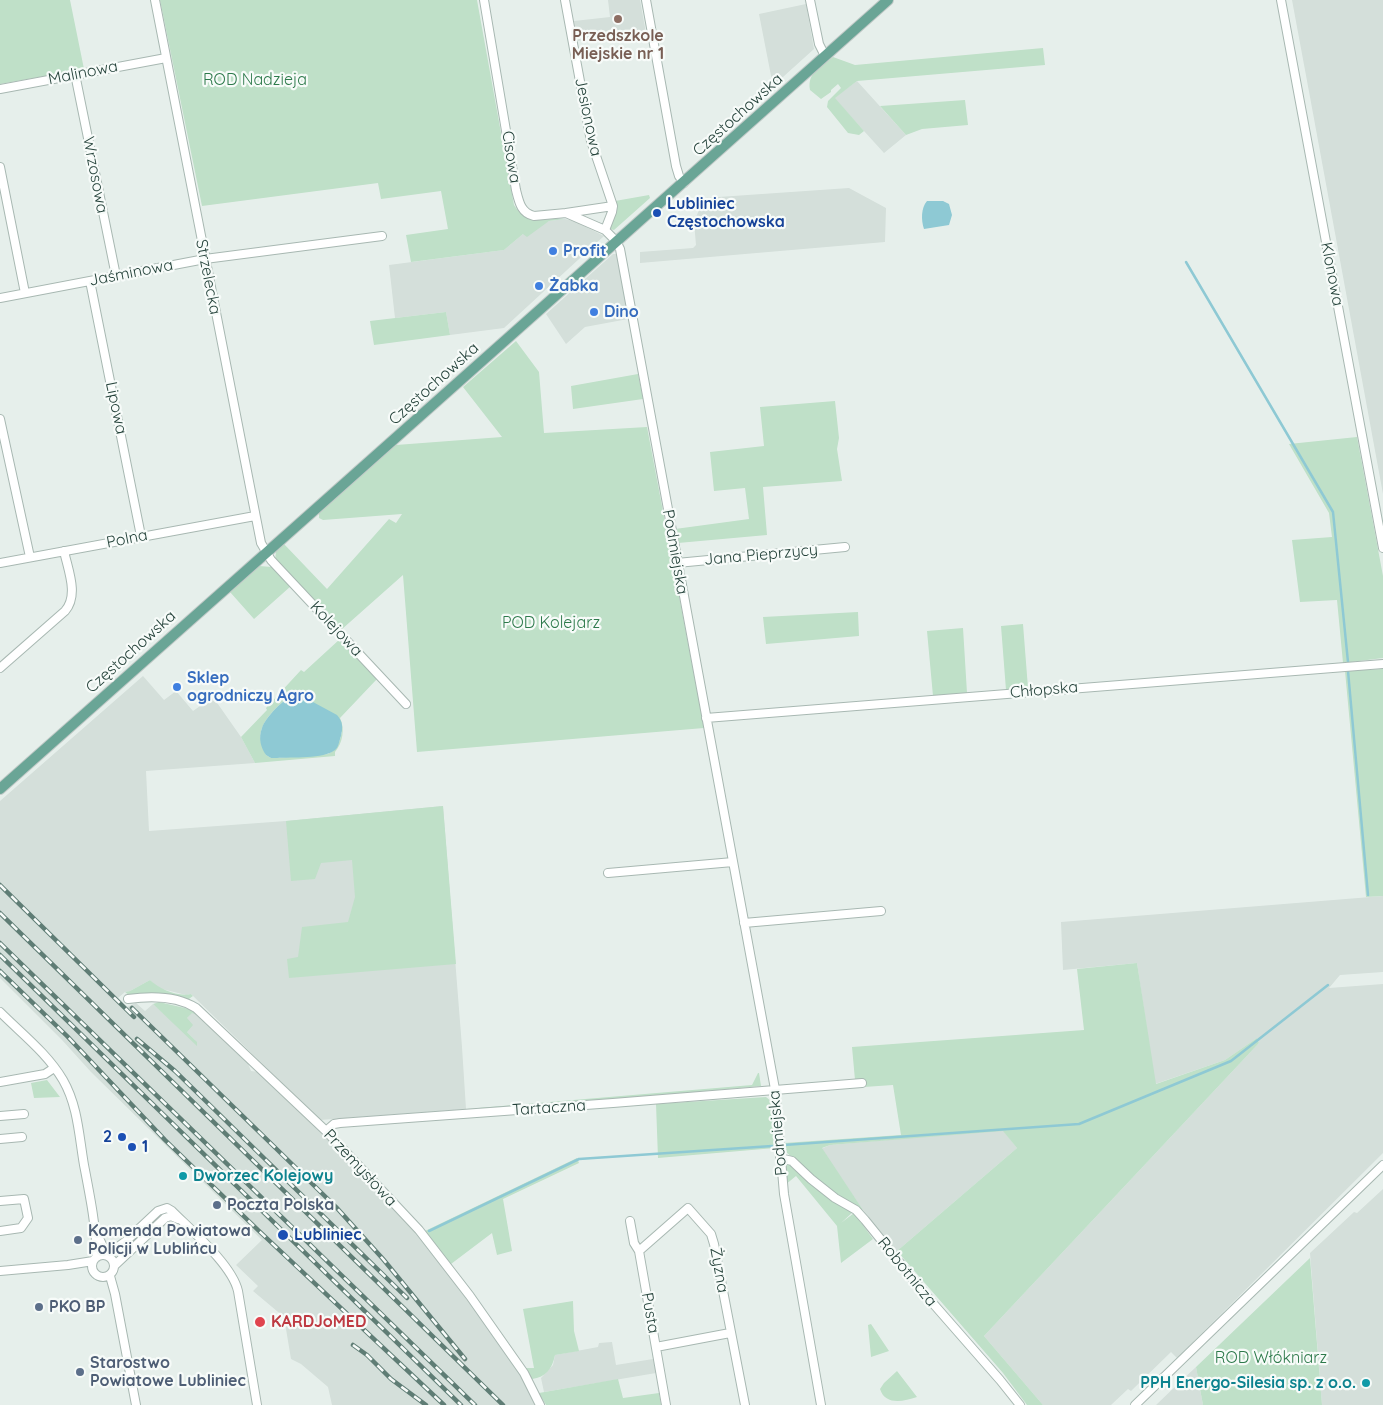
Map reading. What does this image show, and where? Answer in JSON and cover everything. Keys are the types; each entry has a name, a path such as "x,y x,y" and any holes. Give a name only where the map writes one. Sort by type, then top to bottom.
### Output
{"main road":[{"name":"Częstochowska","path":"0,789 888,0"}],"street":[{"name":"Strzelecka","path":"155,0 255,516 260,540 266,553"},
{"name":"Cisowa","path":"484,0 520,204 525,212 534,216 566,213 604,230 616,241"},
{"name":"Jesionowa","path":"565,0 591,141 613,206"},
{"path":"646,0 676,166 679,176 684,183"},
{"path":"810,0 819,44 826,56"},
{"name":"Klonowa","path":"1281,0 1380,518 1383,548"},
{"name":"Malinowa","path":"0,89 166,58"},
{"name":"Wrzosowa","path":"75,74 116,276"},
{"path":"0,167 25,293"},
{"path":"566,213 613,206 604,230"},
{"name":"Jaśminowa","path":"0,298 205,259 382,236"},
{"name":"Podmiejska","path":"616,241 620,249 624,268 775,1089 784,1194 821,1405"},
{"name":"Lipowa","path":"90,281 141,536"},
{"path":"0,418 30,557"},
{"name":"Polna","path":"0,563 255,516"},
{"name":"Jana Pieprzycy","path":"677,563 845,548"},
{"path":"0,668 65,611 70,604 72,594 64,551"},
{"name":"Kolejowa","path":"266,553 406,704"},
{"name":"Chłopska","path":"706,718 1383,664"},
{"path":"608,873 733,862"},
{"path":"744,923 881,912"},
{"name":"Przemysłowa","path":"128,999 165,999 187,1003 196,1008 326,1131 430,1244 470,1296 524,1373 540,1405"},
{"path":"0,1012 43,1053 66,1087 74,1105 78,1118 96,1232 95,1259 92,1267 94,1272"},
{"path":"0,1082 45,1074 54,1068"},
{"name":"Tartaczna","path":"326,1131 331,1126 340,1123 862,1082"},
{"path":"0,1116 24,1114"},
{"path":"0,1139 22,1137"},
{"name":"Robotnicza","path":"780,1158 792,1161 811,1180 834,1198 856,1210 1020,1405"},
{"path":"1135,1405 1383,1165"},
{"path":"0,1201 24,1199 28,1218 21,1228 0,1231"},
{"name":"Żyzna","path":"639,1250 688,1208 713,1239 745,1405"},
{"path":"0,1271 68,1265 107,1255 126,1241 160,1210 170,1209 225,1265 235,1280 257,1405"},
{"path":"115,1265 165,1218 171,1216 184,1223"},
{"name":"Pusta","path":"630,1221 634,1243 639,1250 666,1405"},
{"path":"68,1265 94,1272 101,1277 110,1276 114,1271 115,1265 107,1255 96,1232"},
{"path":"110,1276 136,1405"},
{"path":"656,1347 730,1333"}],"shaded area":[{"name":"Przedszkole Miejskie nr 1","path":"608,0 640,0 646,33 578,41 574,21 610,17"},
{"path":"1292,0 1383,0 1383,494 1310,97"},
{"path":"806,4 814,49 773,86 759,14"},
{"path":"857,81 906,135 884,153 834,98"},
{"path":"849,188 886,208 885,242 640,263 640,252 693,248 696,245 694,222 704,198"},
{"path":"565,219 574,221 604,236 504,328 450,335 446,312 395,318 389,265 504,250 523,234 549,221"},
{"path":"613,254 616,254 618,257 628,319 585,327 566,344 546,314"},
{"path":"143,676 164,700 176,691 193,711 213,697 241,737 255,763 146,771 149,831 286,821 443,806 466,1109 320,1120 191,994 186,995 158,988 150,980 125,992 118,998 127,1007 136,1003 145,1011 153,1004 197,1042 187,1032 187,1018 192,1012 200,1016 247,1061 251,1071 259,1072 335,1147 420,1236 520,1372 536,1405 332,1405 328,1387 301,1364 291,1359 284,1317 253,1291 258,1286 236,1265 262,1240 91,1072 0,978 0,801"},
{"path":"1383,896 1383,972 1340,975 1329,988 1383,984 1383,1153 1177,1358 1171,1352 1131,1391 1128,1389 1111,1405 1043,1405 984,1336 1259,1043 1257,1038 1225,1060 1155,1084 1137,963 1063,970 1061,922"},
{"path":"1003,1130 1017,1148 897,1251 863,1210 821,1149 830,1145"},
{"path":"1383,1189 1383,1405 1322,1405 1310,1253 1354,1212 1357,1213"},
{"path":"612,1342 616,1365 653,1359 656,1373 544,1392 541,1378 553,1365 555,1355 598,1347 599,1343"},
{"path":"1196,1367 1203,1405 1156,1405 1181,1381"}],"green space":[{"path":"0,0 70,0 84,69 0,84"},
{"name":"ROD Nadzieja","path":"160,0 477,0 514,205 519,212 531,219 565,219 549,221 527,237 523,234 504,250 411,262 406,235 448,229 441,191 381,199 378,183 202,206"},
{"path":"1043,48 1045,65 857,81 835,98 864,131 859,135 848,133 827,107 828,101 841,88 838,84 821,99 810,90 813,74 833,57 855,65"},
{"path":"965,100 968,125 922,129 906,135 880,106"},
{"path":"649,195 650,198 614,230 610,229 616,211 615,201"},
{"path":"446,312 450,335 374,345 370,321"},
{"name":"POD Kolejarz","path":"516,341 539,372 544,433 647,427 704,728 417,752 403,575 341,630 275,561 276,551 284,544 327,589 389,519 396,523 402,514 323,520 319,518 319,513 396,445 502,437 463,387"},
{"path":"638,374 643,399 573,409 571,386"},
{"path":"835,401 839,438 837,449 842,481 763,487 767,535 678,543 675,529 749,519 745,488 714,491 710,452 764,446 760,407"},
{"path":"1357,437 1383,576 1383,658 1343,663 1337,600 1300,602 1292,540 1332,537 1329,513 1289,444"},
{"path":"259,566 272,567 291,586 254,619 230,592"},
{"path":"858,612 859,636 766,644 763,617"},
{"path":"1023,624 1028,688 1006,690 1001,626"},
{"path":"963,628 967,693 933,696 927,631"},
{"path":"340,639 377,679 340,718 342,726 342,735 335,756 255,763 241,737 301,670 304,672","holes":["290,696 342,732 338,745 328,754 271,758 266,755 261,740 265,721"]},
{"path":"1383,669 1383,896 1366,897 1345,671"},
{"path":"443,806 456,964 289,978 287,959 298,957 302,927 348,922 355,897 352,860 321,863 315,879 291,881 286,821"},
{"path":"1137,963 1156,1084 1225,1060 1257,1038 1259,1043 984,1336 1043,1405 1027,1405 1003,1373 897,1251 1017,1148 1003,1131 830,1145 822,1148 863,1210 836,1196 817,1181 783,1149 784,1143 901,1135 893,1085 864,1087 855,1080 852,1047 1084,1030 1077,969"},
{"path":"150,980 169,992 191,994 193,996 186,1001 130,996 125,992"},
{"path":"159,1002 189,1009 200,1016 192,1013 187,1018 193,1025 187,1032 197,1042 197,1046 153,1004"},
{"path":"758,1073 761,1086 574,1103 466,1109 752,1085"},
{"path":"47,1080 60,1097 34,1098 31,1083"},
{"path":"766,1097 772,1102 775,1148 658,1158 656,1104"},
{"path":"577,1158 579,1163 503,1199 512,1251 497,1255 492,1233 451,1264 425,1231"},
{"path":"790,1163 819,1191 835,1202 854,1211 841,1223 854,1213 873,1239 841,1263 837,1226 796,1176 785,1185 784,1166"},
{"name":"ROD Włókniarz","path":"1310,1258 1322,1405 1203,1405 1196,1367"},
{"path":"573,1301 574,1331 579,1351 555,1355 548,1372 532,1379 526,1368 534,1368 523,1309"},
{"path":"871,1324 889,1351 871,1357 868,1325"},
{"path":"897,1371 917,1397 895,1401 886,1398 882,1394 880,1389"},
{"path":"618,1379 623,1398 659,1393 661,1405 546,1405 539,1393"}],"water":[{"path":"927,201 943,201 949,204 952,215 949,225 924,229 922,214"},
{"path":"295,694 337,715 341,722 342,730 338,746 335,750 323,755 307,757 271,758 266,755 261,746 260,739 264,724 281,704"}],"waterway":[{"path":"1186,262 1333,512 1348,662"},
{"path":"1348,671 1368,895"},
{"path":"784,1145 1079,1124 1231,1061 1328,985"},
{"path":"429,1231 579,1159 772,1146"}],"railway":[{"path":"0,885 134,1017"},
{"path":"0,913 503,1405"},
{"path":"0,943 475,1405"},
{"path":"0,955 461,1405"},
{"path":"0,971 67,1036 165,1140 444,1405"},
{"path":"132,1008 336,1207 383,1259 465,1359"},
{"path":"137,1039 175,1071 407,1298"},
{"path":"353,1345 367,1355 391,1379 426,1405"}],"place":[{"name":"Przedszkole Miejskie nr 1","path":"618,19"},
{"name":"Lubliniec Częstochowska","path":"657,213"},
{"name":"Profit","path":"553,251"},
{"name":"Żabka","path":"539,286"},
{"name":"Dino","path":"594,312"},
{"name":"Sklep ogrodniczy Agro","path":"177,687"},
{"name":"2","path":"122,1137"},
{"name":"1","path":"132,1147"},
{"name":"Dworzec Kolejowy","path":"183,1176"},
{"name":"Poczta Polska","path":"217,1205"},
{"name":"Lubliniec","path":"283,1235"},
{"name":"Komenda Powiatowa Policji w Lublińcu","path":"78,1240"},
{"name":"PKO BP","path":"39,1307"},
{"name":"KARDJoMED","path":"260,1322"},
{"name":"Starostwo Powiatowe Lubliniec","path":"80,1372"},
{"name":"PPH Energo-Silesia sp. z o.o.","path":"1366,1383"}]}
